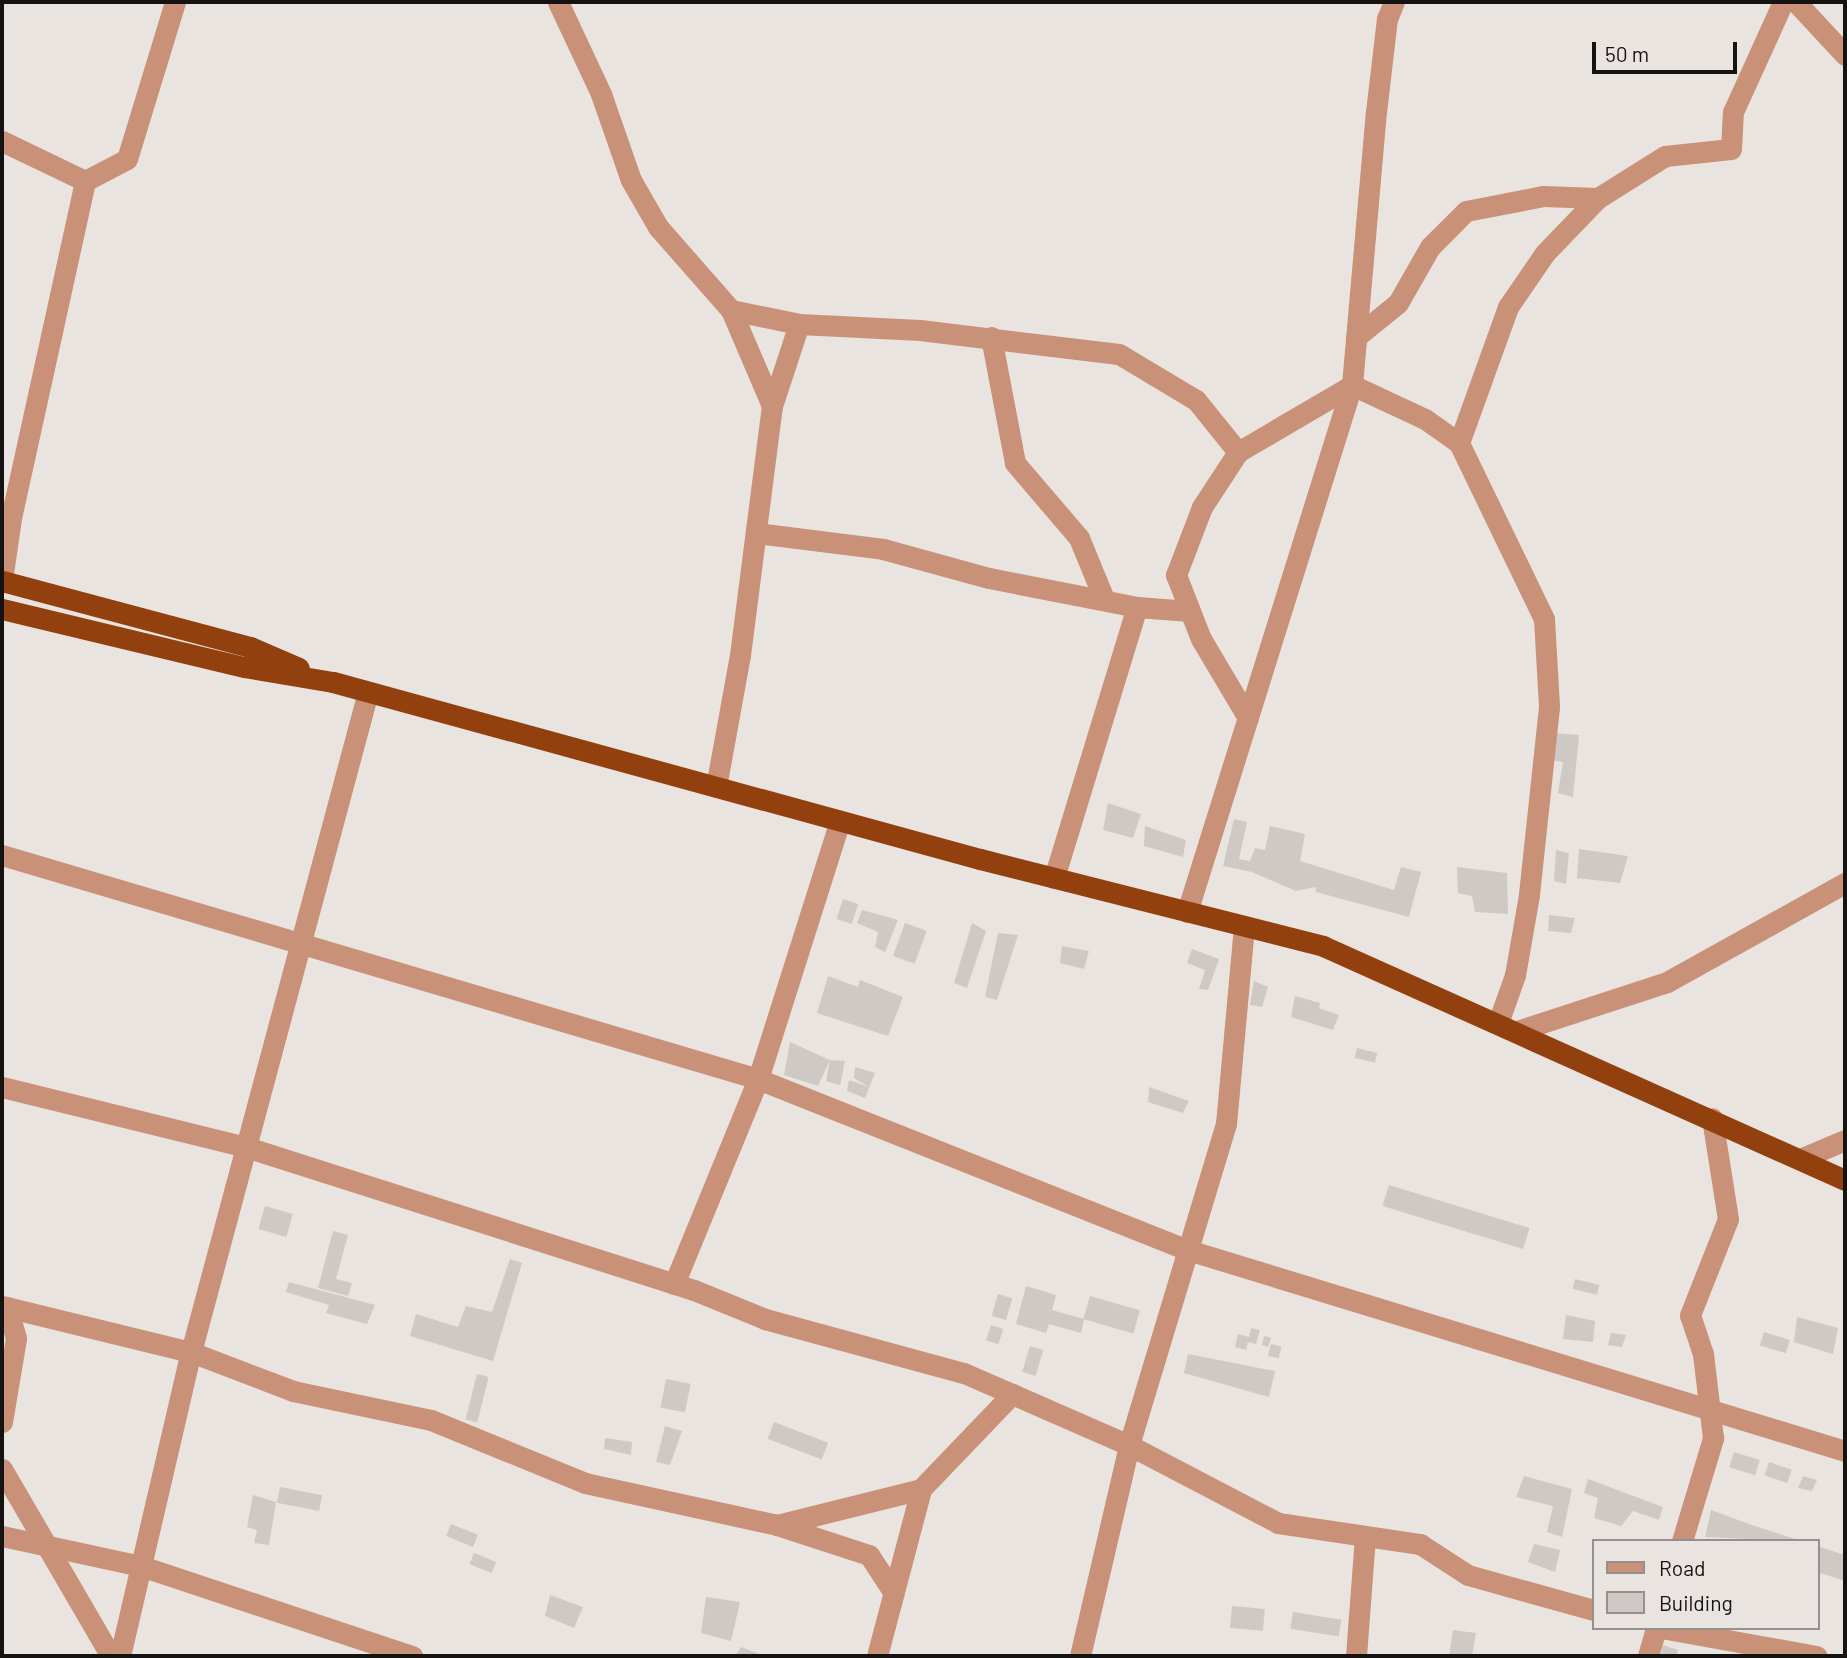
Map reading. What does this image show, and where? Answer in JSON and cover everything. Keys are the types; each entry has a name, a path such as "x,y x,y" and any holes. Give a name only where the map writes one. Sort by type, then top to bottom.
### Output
{"highway":[{"path":"2,580 250,647 333,682"},
{"path":"2,609 244,667 333,682 840,821 1322,946 1712,1118 1845,1180"}],"street":[{"path":"558,2 601,94 631,180 658,227 731,310 772,406"},
{"path":"1187,912 1352,385 1376,113 1387,19 1394,2"},
{"path":"1459,443 1508,307 1545,253 1598,198 1665,156 1731,149 1733,112 1783,2"},
{"path":"1796,2 1845,55"},
{"path":"2,580 11,518 85,181 127,159 179,6"},
{"path":"2,141 85,181"},
{"path":"1356,337 1398,303 1430,247 1466,211 1543,196 1598,198"},
{"path":"731,310 799,324 990,337 1119,354 1196,400 1238,452"},
{"path":"716,787 757,533 772,406 799,324"},
{"path":"990,337 1015,463 1079,538 1104,599"},
{"path":"1352,385 1425,419 1459,443 1544,619 1549,707 1529,895 1507,1027 1667,982 1845,883"},
{"path":"1248,718 1201,639 1176,575 1202,508 1238,452 1352,385"},
{"path":"757,533 883,549 989,578 1137,607 1190,611"},
{"path":"1054,878 1137,607"},
{"path":"120,1656 191,1352 368,692"},
{"path":"674,1284 758,1079 840,821"},
{"path":"2,855 758,1079 1188,1250 1845,1451"},
{"path":"1080,1656 1129,1445 1226,1124 1244,926"},
{"path":"2,1087 246,1147 674,1284 765,1319 964,1373 1129,1445 1278,1523 1420,1544 1468,1575 1591,1609"},
{"path":"1683,1539 1713,1438 1703,1354 1690,1315 1728,1219 1712,1118"},
{"path":"1800,1159 1845,1140"},
{"path":"5,1306 191,1352 293,1391 430,1420 585,1483 777,1525 869,1555 894,1593"},
{"path":"2,1422 16,1338 5,1306"},
{"path":"877,1656 921,1489 1012,1394"},
{"path":"2,1469 44,1547 111,1656"},
{"path":"777,1525 921,1489"},
{"path":"2,1536 141,1566 412,1656"},
{"path":"1356,1656 1365,1536"},
{"path":"1648,1656 1655,1630"},
{"path":"1672,1630 1817,1656"}],"building":[{"path":"1554,733 1579,735 1573,797 1558,793 1563,762 1551,760"},
{"path":"1108,803 1141,814 1133,838 1103,830"},
{"path":"1234,819 1247,822 1239,859 1250,861 1255,848 1265,850 1270,826 1305,834 1300,861 1394,890 1401,867 1421,872 1409,917 1316,892 1316,887 1296,891 1252,872 1223,866"},
{"path":"1145,826 1186,840 1183,857 1144,846"},
{"path":"1579,849 1628,856 1620,883 1577,878"},
{"path":"1556,850 1569,853 1566,884 1554,881"},
{"path":"1457,867 1507,873 1508,914 1475,912 1472,896 1458,893"},
{"path":"843,899 858,904 852,924 837,919"},
{"path":"862,910 898,920 885,952 875,947 878,932 857,923"},
{"path":"1549,915 1575,918 1571,933 1548,931"},
{"path":"905,923 927,931 915,964 893,956"},
{"path":"972,923 986,931 967,988 954,983"},
{"path":"998,933 1018,935 997,1000 985,997"},
{"path":"1062,946 1089,951 1084,969 1060,963"},
{"path":"1192,949 1219,959 1208,990 1199,989 1205,970 1187,963"},
{"path":"828,976 858,987 860,980 903,997 888,1036 817,1013"},
{"path":"1254,981 1268,987 1262,1007 1250,1005"},
{"path":"1295,996 1320,1003 1319,1008 1339,1015 1333,1030 1291,1017"},
{"path":"790,1042 830,1060 818,1086 784,1075"},
{"path":"1357,1048 1377,1053 1375,1063 1355,1058"},
{"path":"830,1060 845,1061 840,1085 826,1081"},
{"path":"855,1067 875,1073 865,1098 847,1091 849,1080 869,1087 854,1078"},
{"path":"1149,1087 1189,1101 1183,1113 1148,1102"},
{"path":"1389,1185 1530,1228 1523,1249 1383,1206"},
{"path":"265,1206 293,1214 286,1237 258,1229"},
{"path":"333,1231 348,1235 336,1279 352,1283 348,1296 318,1288"},
{"path":"510,1259 522,1263 493,1361 410,1336 416,1314 458,1327 466,1306 492,1312"},
{"path":"1575,1279 1599,1285 1597,1295 1573,1289"},
{"path":"289,1282 375,1305 367,1324 326,1313 329,1305 286,1292"},
{"path":"1026,1286 1056,1295 1052,1310 1084,1319 1081,1333 1049,1324 1046,1333 1016,1324"},
{"path":"998,1294 1012,1298 1006,1320 992,1316"},
{"path":"1090,1296 1140,1310 1133,1333 1083,1319"},
{"path":"1566,1315 1595,1321 1593,1342 1563,1339"},
{"path":"1797,1317 1838,1328 1833,1354 1794,1342"},
{"path":"991,1325 1003,1329 998,1344 986,1340"},
{"path":"1251,1328 1260,1330 1256,1344 1248,1342 1246,1350 1235,1347 1238,1334 1249,1337"},
{"path":"1764,1332 1790,1340 1786,1353 1760,1345"},
{"path":"1611,1333 1626,1335 1622,1347 1608,1345"},
{"path":"1264,1336 1271,1338 1268,1347 1262,1345"},
{"path":"1271,1344 1282,1347 1279,1358 1268,1356"},
{"path":"1030,1346 1043,1350 1035,1376 1022,1372"},
{"path":"1188,1354 1275,1371 1269,1397 1184,1373"},
{"path":"477,1374 489,1377 477,1423 466,1420"},
{"path":"666,1379 691,1384 685,1412 660,1407"},
{"path":"774,1422 828,1443 822,1460 768,1439"},
{"path":"665,1426 682,1431 670,1465 656,1462"},
{"path":"605,1438 632,1442 631,1455 604,1449"},
{"path":"1734,1452 1760,1460 1755,1475 1729,1467"},
{"path":"1769,1462 1792,1470 1787,1483 1764,1475"},
{"path":"1524,1476 1572,1489 1562,1537 1547,1532 1553,1506 1516,1497"},
{"path":"1803,1476 1817,1480 1812,1491 1798,1488"},
{"path":"1588,1479 1663,1507 1659,1520 1633,1511 1621,1526 1594,1518 1598,1498 1584,1493"},
{"path":"280,1487 322,1495 319,1511 277,1503"},
{"path":"253,1495 276,1502 269,1545 254,1543 257,1530 247,1527"},
{"path":"1711,1510 1795,1539 1753,1539 1705,1537"},
{"path":"451,1524 478,1535 473,1547 446,1536"},
{"path":"1534,1544 1560,1550 1555,1572 1528,1562"},
{"path":"1819,1547 1845,1555 1845,1581 1819,1573"},
{"path":"474,1553 496,1562 492,1573 470,1564"},
{"path":"550,1595 583,1607 574,1628 545,1616"},
{"path":"706,1597 740,1602 731,1641 701,1633"},
{"path":"1232,1606 1265,1609 1263,1631 1230,1628"},
{"path":"1293,1612 1341,1620 1339,1636 1290,1629"},
{"path":"1453,1630 1476,1633 1472,1656 1449,1656"},
{"path":"1663,1645 1678,1650 1676,1656 1661,1656"},
{"path":"741,1647 764,1656 735,1656"}]}
